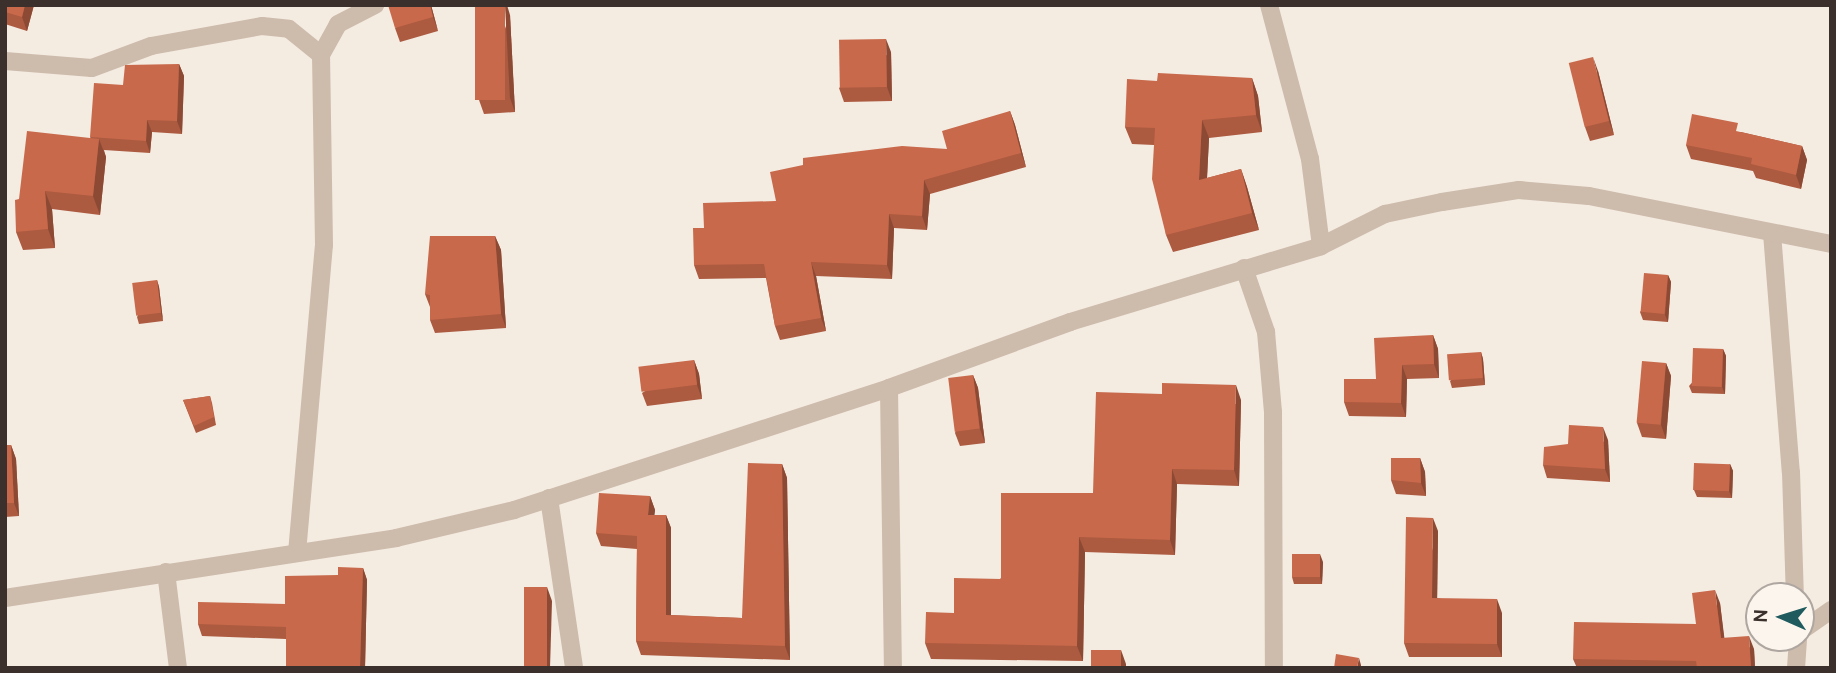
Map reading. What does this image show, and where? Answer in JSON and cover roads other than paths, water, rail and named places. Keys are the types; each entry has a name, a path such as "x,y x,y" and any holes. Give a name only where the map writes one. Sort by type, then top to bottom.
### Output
{"street":[{"path":"296,553 324,245 321,55 338,24 374,5"},
{"path":"1269,5 1310,159 1321,246"},
{"path":"5,61 92,68 151,46 262,26 289,29 321,55"},
{"path":"5,598 396,538 548,498 889,388 973,354 1321,246 1385,214 1519,190 1589,196 1831,244"},
{"path":"1772,233 1791,472 1795,582"},
{"path":"1244,268 1266,332 1273,412 1274,668"},
{"path":"889,388 893,668"},
{"path":"548,498 575,668"},
{"path":"166,572 178,668"},
{"path":"1815,621 1831,610"}]}
